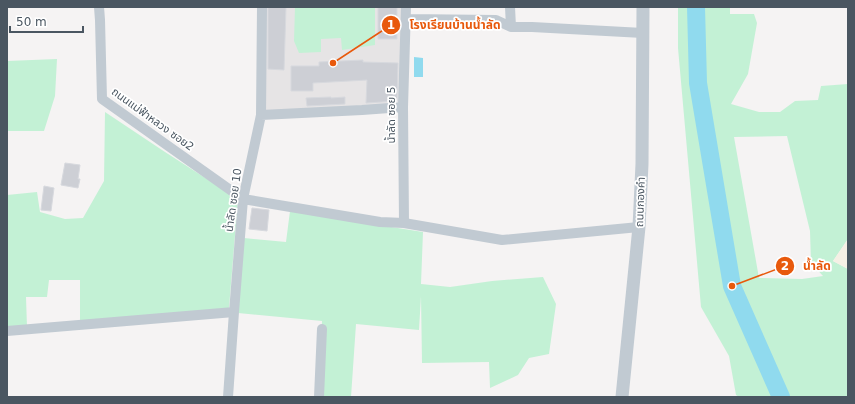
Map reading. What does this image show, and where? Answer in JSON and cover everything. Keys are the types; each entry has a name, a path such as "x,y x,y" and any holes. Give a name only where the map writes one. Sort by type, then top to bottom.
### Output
{"street":[{"name":"ถนนแม่ฟ้าหลวง ซอย2","path":"99,7 102,99 243,199"},
{"name":"น้ำลัด ซอย 10","path":"228,397 243,199 261,115 262,7"},
{"name":"น้ำลัด ซอย 5","path":"404,223 403,107 406,7"},
{"path":"510,7 511,27"},
{"name":"ถนนกองคำ","path":"622,397 639,227 642,164 643,7"},
{"path":"406,19 496,20 511,27 643,34"},
{"path":"261,115 403,107"},
{"path":"243,199 380,222 404,223 502,240 639,227"},
{"path":"7,331 234,312"},
{"path":"319,397 322,328"}],"shaded area":[{"path":"262,7 406,7 403,107 261,115"}],"green space":[{"path":"295,7 375,7 375,45 342,50 341,38 321,39 321,52 299,53 294,41"},
{"path":"678,7 730,7 730,14 754,14 757,23 748,74 731,104 759,112 780,112 795,101 818,100 821,86 848,84 848,239 833,261 848,269 848,397 739,397 736,395 729,356 701,307 678,48","holes":["787,136 810,231 811,263 823,276 802,279 759,278 734,137"]},
{"path":"57,59 55,96 44,131 7,131 7,61"},
{"path":"105,112 238,199 229,308 80,322 80,280 49,280 47,297 26,297 27,327 7,328 7,195 37,192 40,212 65,219 83,218 104,181"},
{"path":"290,211 423,232 421,284 450,287 492,281 543,277 556,304 549,354 529,358 518,375 490,388 489,362 422,363 421,296 419,330 356,324 351,397 319,397 322,321 238,313 244,238 286,242"}],"sand":[{"path":"848,239 848,269 833,261"}],"water":[{"path":"414,57 423,58 423,77 414,77"}],"building":[{"path":"268,7 286,7 284,70 268,69"},
{"path":"378,7 397,7 397,39 378,39"},
{"path":"363,60 363,62 398,63 397,101 366,103 367,80 313,83 313,91 291,91 291,66 319,66 319,62"},
{"path":"345,97 345,104 307,106 306,98"},
{"path":"65,163 80,165 78,179 80,179 78,188 61,185"},
{"path":"44,186 54,188 51,211 41,210"},
{"path":"252,208 269,210 267,231 249,229"}],"waterway":[{"path":"696,7 698,83 732,286 781,397"}],"place":[{"name":"โรงเรียนบ้านน้ำลัด","path":"333,63"},
{"name":"น้ำลัด","path":"732,286"}]}
